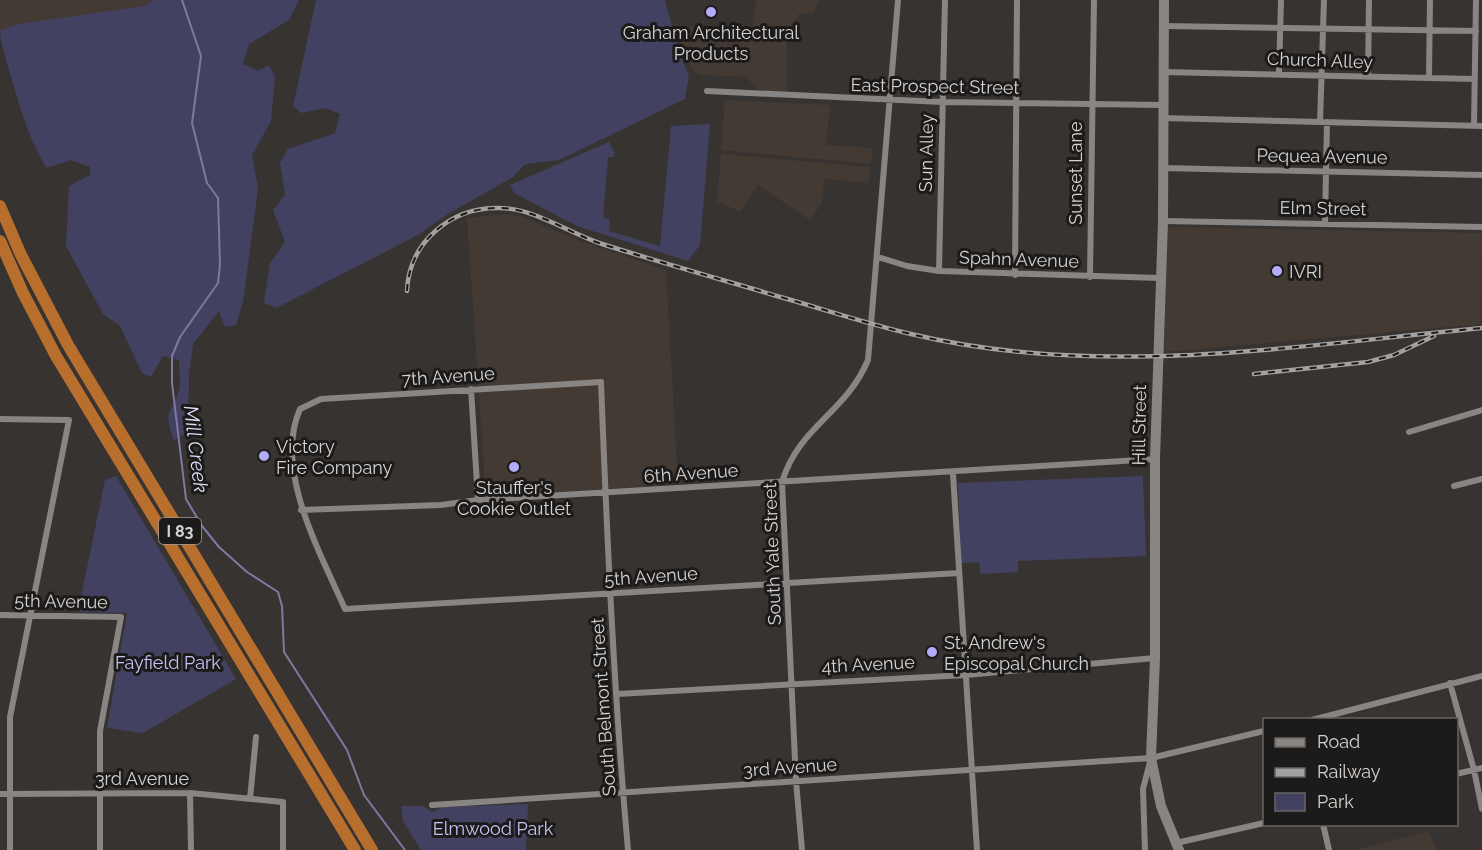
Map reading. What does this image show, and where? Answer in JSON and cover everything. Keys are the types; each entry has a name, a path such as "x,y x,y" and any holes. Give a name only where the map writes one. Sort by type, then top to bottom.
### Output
{"highway":[{"name":"I 83","path":"0,206 21,255 68,345 372,850"},
{"name":"I 83","path":"0,241 23,293 56,356 355,850"}],"main road":[{"name":"Hill Street","path":"1150,758 1155,658 1155,459 1162,221 1164,0"},
{"path":"1150,758 1161,806 1178,847"}],"street":[{"name":"South Yale Street","path":"802,850 796,782 782,482 792,454 801,442 850,394 860,379 868,360 892,100 898,0"},
{"name":"Sun Alley","path":"939,271 945,0"},
{"path":"1015,275 1017,0"},
{"name":"Sunset Lane","path":"1090,277 1094,0"},
{"path":"1278,73 1281,0"},
{"path":"1324,0 1322,74 1326,171 1325,222"},
{"path":"1368,77 1369,0"},
{"path":"1429,78 1430,0"},
{"path":"1474,126 1476,0"},
{"path":"1164,26 1476,31"},
{"name":"Church Alley","path":"1163,72 1475,79"},
{"name":"East Prospect Street","path":"707,91 942,102 1091,106 1163,105"},
{"path":"1162,118 1482,126"},
{"name":"Pequea Avenue","path":"1162,168 1482,175"},
{"name":"Elm Street","path":"1162,221 1325,222 1482,227"},
{"name":"Spahn Avenue","path":"878,257 907,266 939,271 1160,278"},
{"name":"7th Avenue","path":"301,510 295,479 293,429 300,409 321,399 601,382"},
{"name":"South Belmont Street","path":"601,382 604,493 628,850"},
{"path":"471,389 478,500"},
{"path":"1409,432 1482,410"},
{"path":"0,419 69,420 10,717 10,850"},
{"name":"6th Avenue","path":"301,510 441,505 478,500 953,474 1155,459"},
{"path":"953,474 977,850"},
{"path":"1454,486 1482,479"},
{"name":"5th Avenue","path":"301,510 345,609 959,573"},
{"name":"5th Avenue","path":"0,615 121,617 100,731 100,793"},
{"name":"4th Avenue","path":"618,694 966,675 1155,658"},
{"path":"1319,718 1482,676"},
{"path":"1450,683 1474,770 1482,809"},
{"name":"3rd Avenue","path":"432,805 624,795 1150,758 1263,731"},
{"path":"249,798 256,736"},
{"name":"Hill Street","path":"1145,850 1143,789 1150,758"},
{"path":"1458,774 1482,768"},
{"path":"100,793 100,850"},
{"path":"190,793 191,850"},
{"name":"3rd Avenue","path":"0,794 190,793 283,802 283,850"},
{"path":"1178,847 1263,823"},
{"path":"1323,826 1329,850"}],"shaded area":[{"path":"0,0 183,0 0,30"},
{"path":"756,0 819,0 814,12 799,14 787,32 787,94 761,92 746,77 702,75 694,72 680,42 676,26 752,31"},
{"path":"725,100 830,105 826,145 873,148 871,164 721,150"},
{"path":"721,154 871,167 869,183 824,179 822,203 810,220 758,185 740,212 717,201"},
{"path":"505,214 523,217 580,241 666,270 678,484 486,497 467,218"},
{"path":"1167,227 1482,233 1481,324 1164,352"},
{"path":"1429,831 1436,850 1354,850"}],"green space":[{"path":"153,0 299,0 289,20 249,44 243,64 258,71 269,65 275,77 271,121 252,155 258,188 243,302 236,325 225,327 219,311 193,344 189,374 188,433 174,440 168,417 179,390 179,360 163,356 151,377 142,373 120,326 103,314 66,246 69,186 90,175 90,167 70,160 47,168 24,119 0,35 0,30 19,24 144,6"},
{"path":"316,0 665,0 680,55 689,76 685,99 559,160 525,164 513,177 448,214 418,235 276,308 264,303 270,263 285,242 273,210 285,195 280,163 288,149 335,133 340,114 326,108 301,113 293,106"},
{"path":"710,124 700,245 688,261 577,226 514,193 510,185 609,142 615,153 613,157 608,157 603,217 610,220 609,231 660,246 671,126"},
{"name":"Fayfield Park","path":"116,476 236,679 143,733 107,728 127,613 78,612 105,480"},
{"path":"1143,476 1146,556 1018,561 1018,572 980,574 979,562 961,563 958,483"},
{"name":"Elmwood Park","path":"528,804 526,850 421,850 403,821 401,806 423,806 432,812 443,807"}],"waterway":[{"name":"Mill Creek","path":"182,0 201,56 192,123 207,183 218,198 220,264 218,283 180,337 172,356 172,383 186,499 202,526 219,547 247,572 278,592 282,606 284,652 347,750 364,795 405,850"}],"railway":[{"path":"407,291 415,257 436,231 449,221 465,214 481,209 499,208 526,212 602,244 863,321 911,334 982,347 1053,355 1124,357 1196,355 1482,328"},
{"path":"1254,374 1368,362 1394,355 1434,336"}],"place":[{"name":"Graham Architectural Products","path":"711,12"},
{"name":"IVRI","path":"1277,271"},
{"name":"Victory Fire Company","path":"264,456"},
{"name":"Stauffer's Cookie Outlet","path":"514,467"},
{"name":"St. Andrew's Episcopal Church","path":"932,652"}]}
